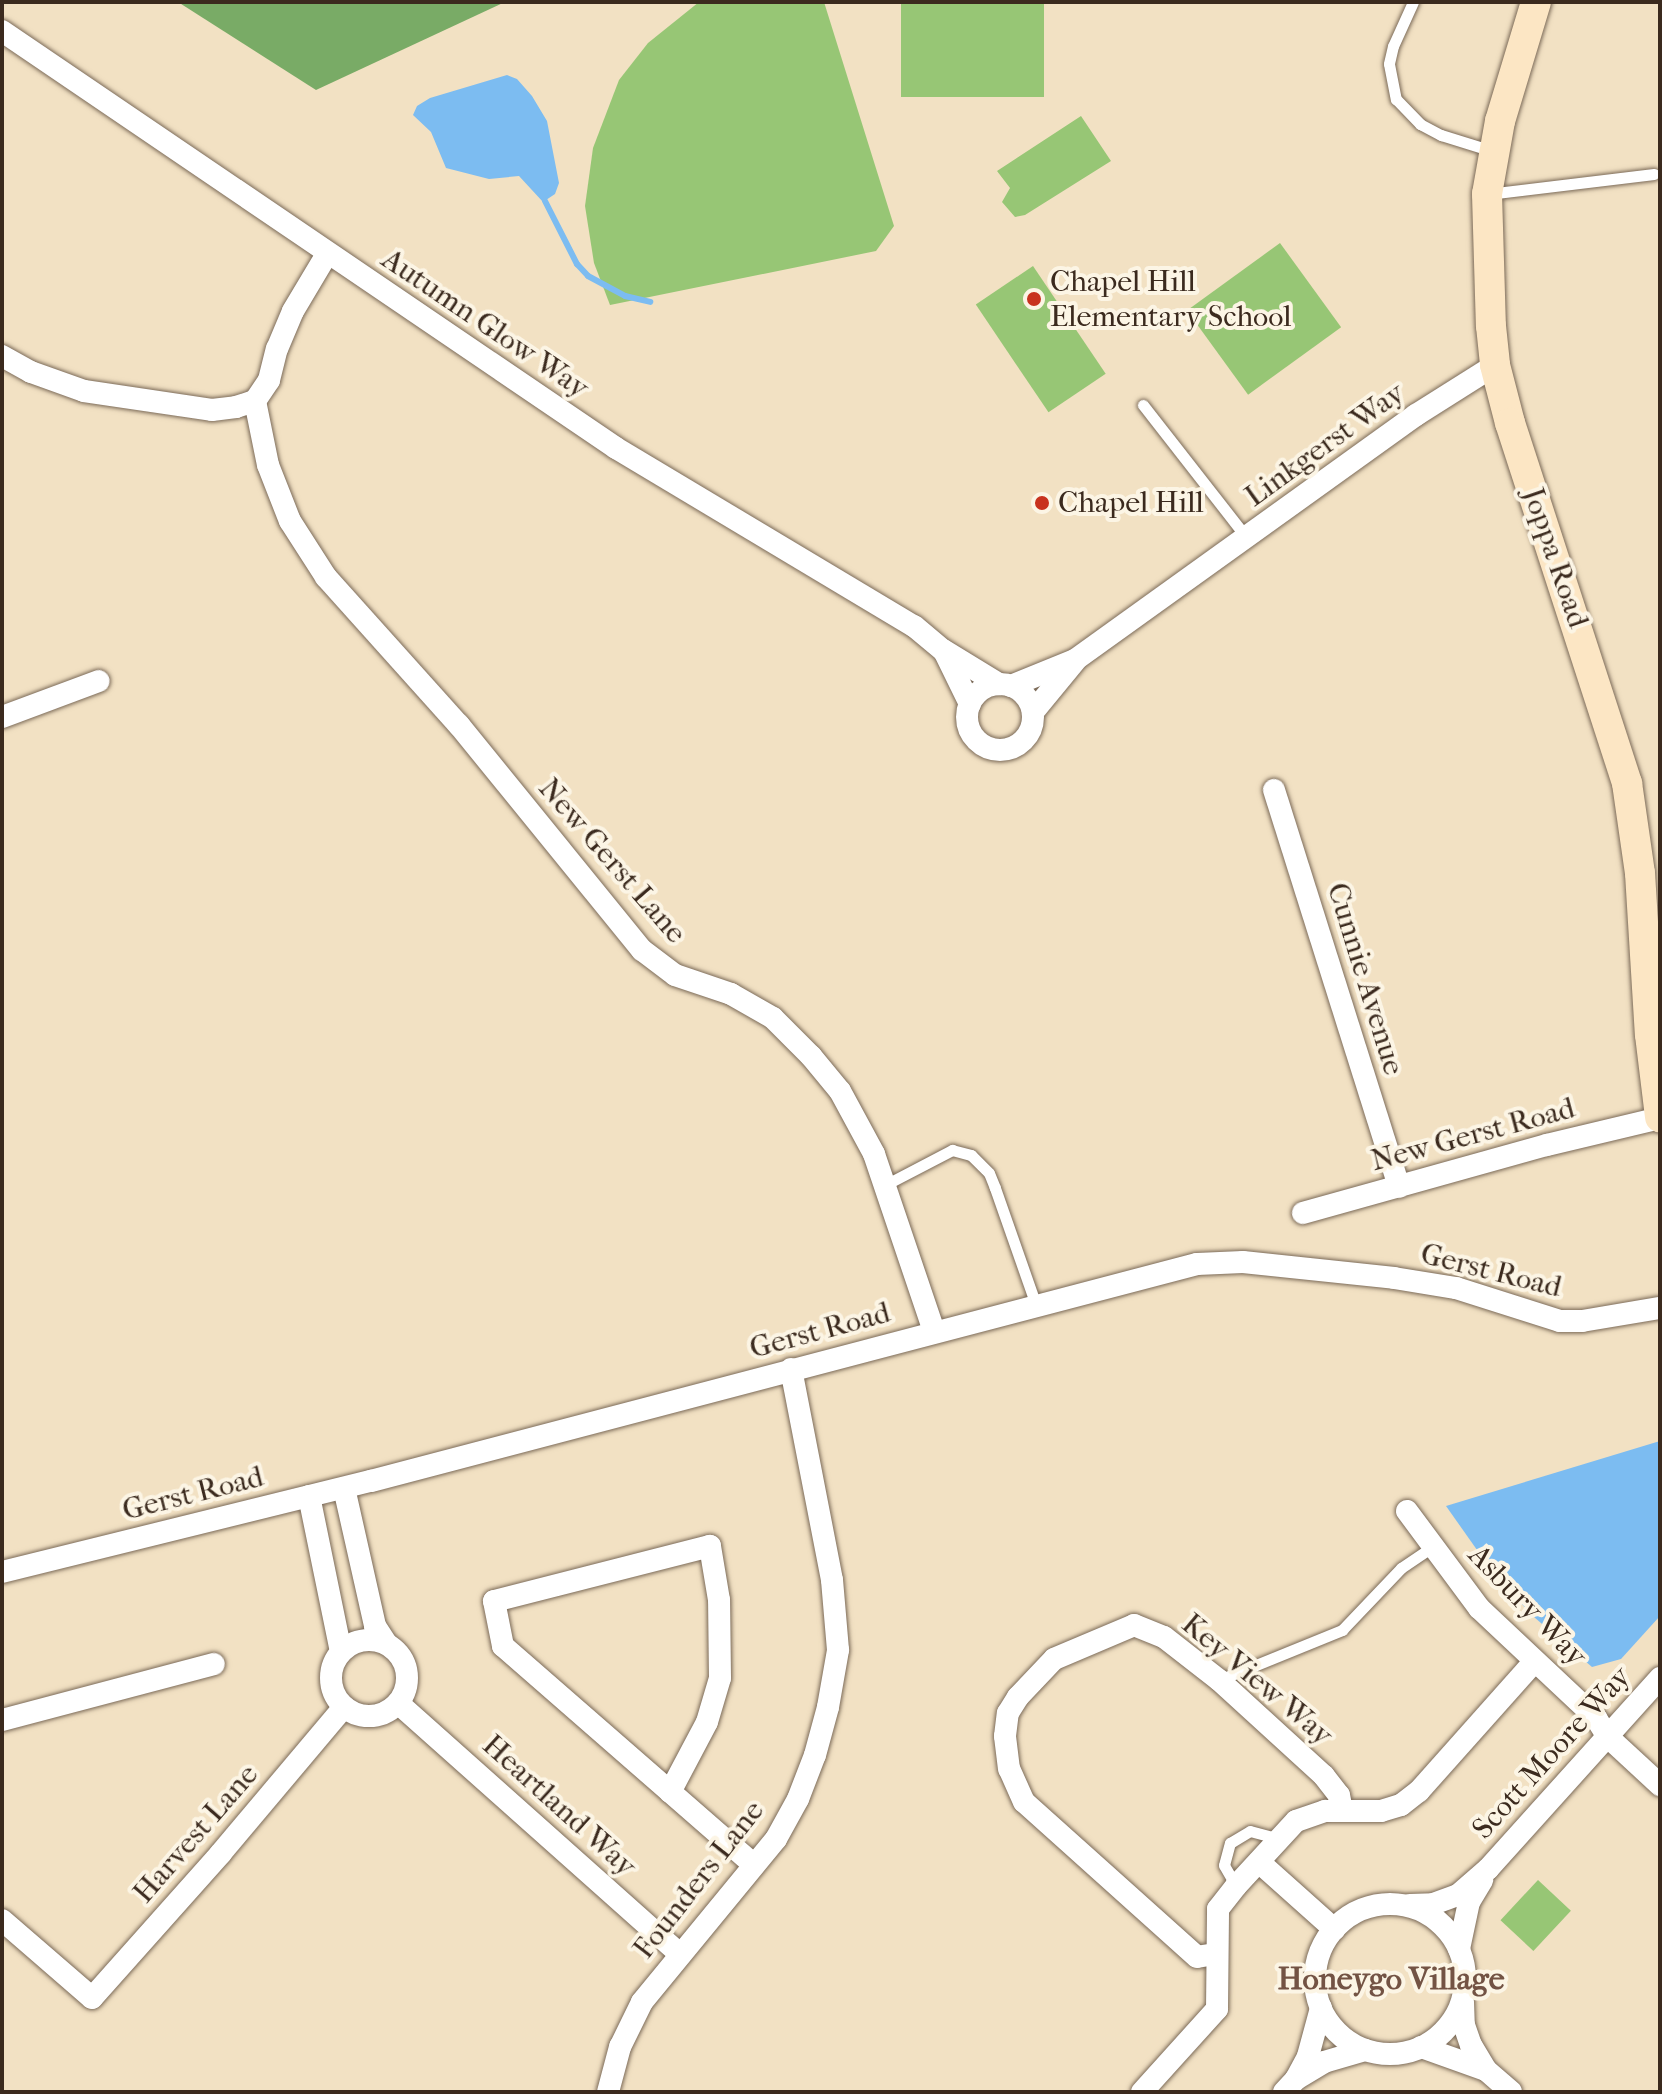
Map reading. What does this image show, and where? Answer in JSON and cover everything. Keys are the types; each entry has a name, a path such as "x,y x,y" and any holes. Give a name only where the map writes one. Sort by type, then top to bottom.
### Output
{"street":[{"name":"Joppa Road","path":"1536,2 1511,79 1487,194 1488,291 1495,365 1510,423 1627,783 1640,873 1650,1035 1660,1117"},
{"name":"Autumn Glow Way","path":"2,31 616,448 914,626 943,650 1005,685"},
{"path":"2,356 31,372 84,391 212,410 255,401 269,380 277,349 293,311 327,254"},
{"name":"Linkgerst Way","path":"1005,685 1075,660 1248,539 1416,415 1495,365"},
{"name":"New Gerst Lane","path":"255,401 268,465 285,507 326,577 459,725 642,950 675,975 751,1004 773,1018 811,1056 860,1124 885,1185 934,1331"},
{"name":"Autumn Glow Way","path":"943,650 970,704"},
{"name":"Linkgerst Way","path":"1033,712 1075,660"},
{"path":"2,717 99,681"},
{"path":"1005,685 1026,696 1033,712 1033,722 1024,740 1007,750 997,750 987,747 972,733 967,714 970,704 982,690 1005,685"},
{"name":"Cunnie Avenue","path":"1274,790 1399,1187"},
{"name":"New Gerst Road","path":"1303,1213 1660,1117"},
{"name":"Gerst Road","path":"2,1572 344,1488 1197,1264 1243,1262 1330,1269 1456,1288 1560,1321 1582,1321 1660,1308"},
{"name":"Founders Lane","path":"608,2092 620,2047 642,2002 679,1953 776,1839 798,1799 815,1755 838,1650 832,1580 791,1369"},
{"path":"344,1488 375,1626 386,1643 404,1660 408,1673 407,1686 398,1703 381,1715 368,1717 344,1707 332,1686 334,1662 341,1652 362,1640 386,1643"},
{"path":"309,1496 341,1652"},
{"name":"Asbury Way","path":"1407,1511 1479,1608 1596,1718 1608,1737 1660,1785"},
{"path":"670,1792 707,1722 720,1678 719,1600 710,1546 494,1601 503,1646 670,1792 754,1865"},
{"name":"Key View Way","path":"1215,1954 1197,1957 1024,1802 1009,1769 1005,1736 1008,1713 1054,1659 1134,1625 1164,1637 1219,1680 1324,1776 1339,1795 1342,1810"},
{"path":"1142,2092 1217,2009 1220,1991 1215,1954 1218,1909 1236,1886 1296,1821 1342,1810 1381,1811 1401,1805 1419,1791 1534,1662"},
{"path":"2,1720 214,1664"},
{"name":"Scott Moore Way","path":"1406,1906 1433,1904 1458,1895 1488,1869 1660,1678"},
{"name":"Heartland Way","path":"398,1703 679,1953"},
{"name":"Harvest Lane","path":"2,1920 92,1998 221,1853 344,1707"},
{"path":"1259,1862 1334,1929"},
{"name":"Scott Moore Way","path":"1459,1949 1469,1902 1488,1869"},
{"path":"1290,2086 1308,2056 1321,2008 1316,1967 1334,1929 1358,1911 1373,1906 1406,1906 1438,1921 1459,1949 1465,1978 1464,2025 1486,2070"},
{"path":"1290,2086 1324,2062 1365,2050 1391,2054 1421,2047 1440,2035 1454,2017 1463,1997"},
{"path":"1321,2008 1332,2026 1365,2050"},
{"path":"1421,2047 1486,2070 1511,2092"}],"lane":[{"path":"1413,2 1393,46 1389,64 1396,99 1420,124 1494,152"},
{"path":"1487,194 1654,174"},
{"path":"1143,405 1248,539"},
{"path":"885,1185 952,1150 971,1155 989,1173 1036,1305"},
{"path":"1219,1680 1342,1630 1401,1568 1432,1547"},
{"path":"1236,1886 1224,1865 1230,1843 1250,1831 1279,1839"}],"green space":[{"path":"178,2 505,2 316,90"},
{"path":"699,2 824,2 894,226 876,251 610,305 594,263 585,206 593,148 619,80 648,43"},
{"path":"901,2 1044,2 1044,97 901,97"},
{"path":"1081,116 1111,161 1025,215 1015,217 1002,202 1010,188 997,171"},
{"path":"1280,243 1341,327 1248,395 1187,311"},
{"path":"1033,266 1106,374 1048,412 976,305"},
{"path":"1538,1880 1571,1911 1533,1951 1500,1920"}],"water":[{"path":"507,75 517,79 532,96 547,121 559,183 555,194 543,202 519,176 489,179 446,168 431,132 413,115 417,106 430,98"},
{"path":"1660,1441 1660,1616 1621,1659 1592,1667 1534,1617 1494,1574 1446,1506"}],"waterway":[{"path":"545,201 577,264 588,276 625,296 650,302"}],"place":[{"name":"Chapel Hill Elementary School","path":"1034,299"},
{"name":"Chapel Hill","path":"1042,503"}],"district":[{"name":"Honeygo Village","path":"1391,1979"}]}
